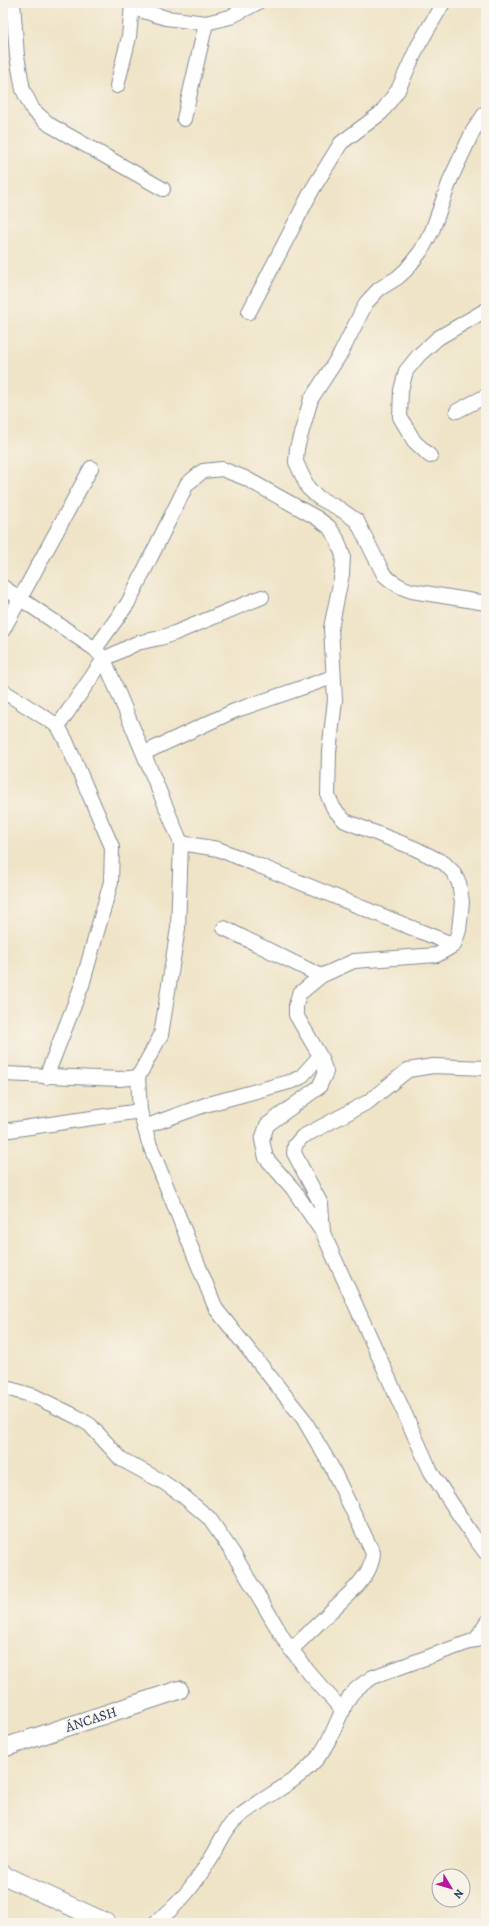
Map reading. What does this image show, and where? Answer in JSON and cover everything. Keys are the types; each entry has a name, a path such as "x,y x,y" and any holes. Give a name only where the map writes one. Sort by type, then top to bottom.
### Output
{"street":[{"path":"13,3 17,56 23,90 33,110 50,125 163,189"},
{"path":"131,4 140,10 166,18 206,23 230,17 257,3"},
{"path":"249,312 312,190 341,143 381,113 398,90 418,46 443,3"},
{"path":"117,86 129,37 131,4"},
{"path":"184,119 206,23"},
{"path":"486,112 473,131 421,251 406,270 397,278 379,289 366,303 341,353 311,399 297,448 296,462 308,488 320,498 340,509 357,521 384,575 390,581 404,589 412,591 486,603"},
{"path":"430,456 414,441 400,417 401,390 406,371 418,355 438,338 486,310"},
{"path":"457,411 486,396"},
{"path":"3,630 91,468"},
{"path":"58,726 128,603 187,484 203,471 222,469 245,478 317,518 329,527 337,539 343,556 342,574 331,628 335,700 329,752 328,796 334,809 345,821 414,848 444,863 453,872 459,883 462,902 459,930 454,945 437,955 354,961 321,976 300,994 296,1004 296,1015 320,1056 326,1072 321,1084 267,1125 262,1140 266,1158 293,1189 323,1233 431,1472 486,1553"},
{"path":"3,587 99,654 144,753 181,843 178,928 161,1035 138,1077 140,1112 144,1127 149,1143 216,1309 302,1418 331,1466 373,1553 372,1563 367,1574 357,1586 291,1650"},
{"path":"99,654 165,636 262,597"},
{"path":"144,753 234,711 333,677"},
{"path":"3,690 58,726 112,847 111,882 82,985 46,1077"},
{"path":"181,843 218,849 454,945"},
{"path":"224,928 321,976"},
{"path":"144,1127 205,1105 293,1081 300,1077 320,1056"},
{"path":"323,1233 321,1204 294,1154 295,1145 302,1137 368,1102 408,1070 433,1066 486,1068"},
{"path":"3,1074 120,1079 138,1077"},
{"path":"3,1131 140,1112"},
{"path":"3,1387 34,1396 90,1425 121,1459 163,1482 182,1495 209,1518 233,1553 291,1650 343,1711"},
{"path":"155,1923 193,1887 234,1821 265,1797 294,1779 319,1756 350,1696 373,1677 481,1638 486,1622"},
{"name":"ÁNCASH","path":"3,1748 179,1690"},
{"path":"3,1875 108,1923"}]}
